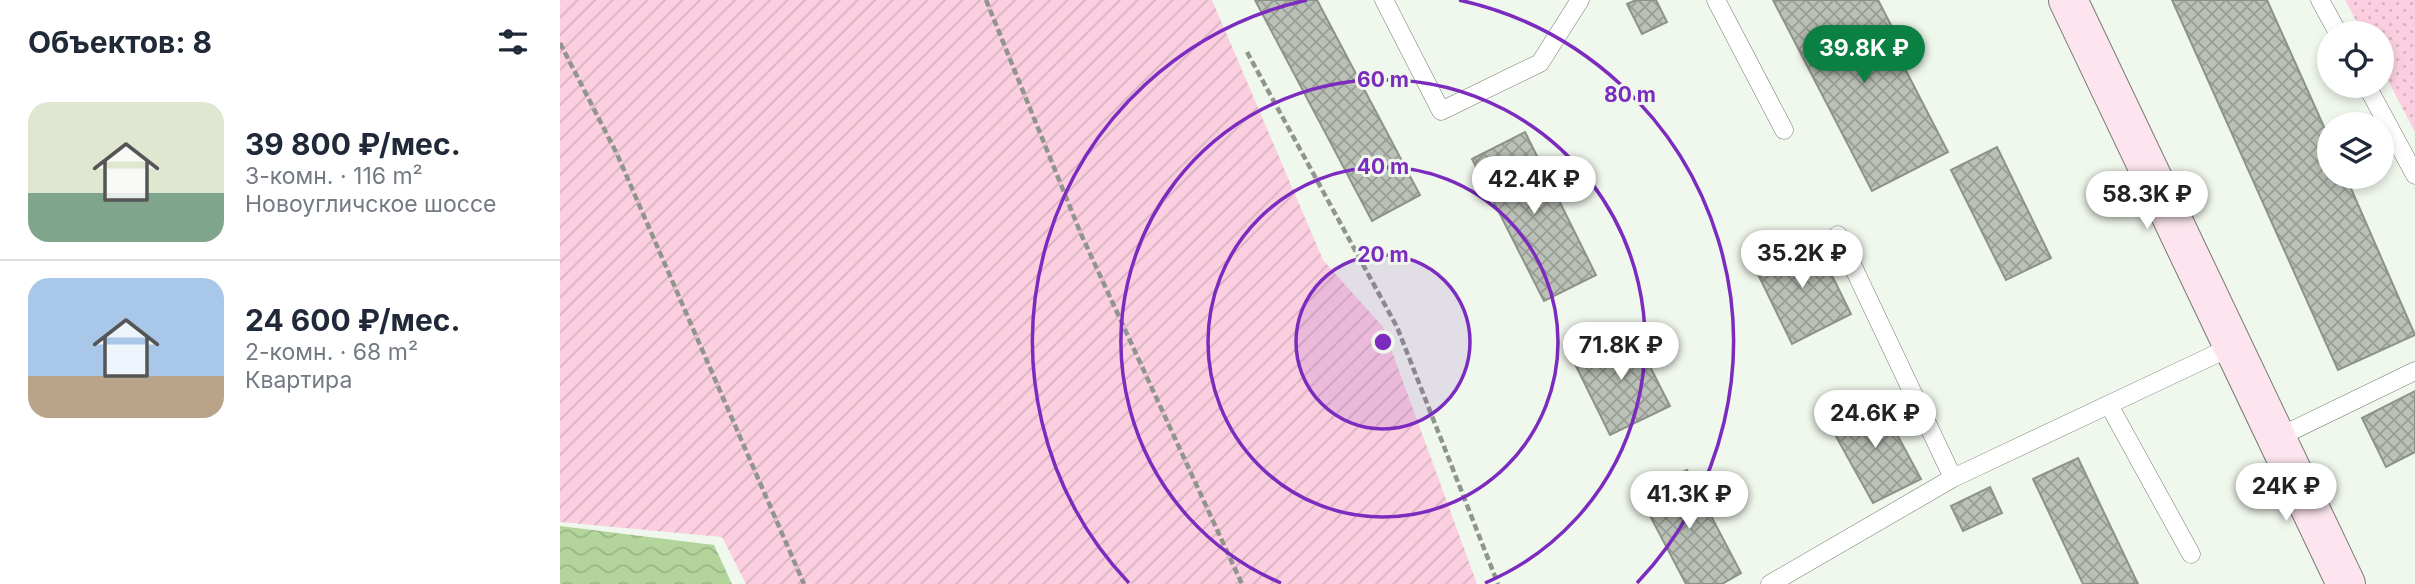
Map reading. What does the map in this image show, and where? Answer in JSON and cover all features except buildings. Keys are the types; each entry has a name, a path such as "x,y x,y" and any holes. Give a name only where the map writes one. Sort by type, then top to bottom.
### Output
{"main road":[{"path":"2068,0 2279,437 2346,584"}],"lane":[{"path":"1384,0 1441,111 1540,63 1580,0"},
{"path":"1716,0 1784,130"},
{"path":"2320,0 2332,21"},
{"path":"2373,98 2415,175"},
{"path":"1838,236 1953,478"},
{"path":"1770,584 1953,478 2235,345"},
{"path":"2279,437 2415,371"},
{"path":"2109,405 2191,554"}],"path":[{"path":"986,0 1081,234 1242,584"},
{"path":"560,43 617,154 804,584"},
{"path":"1247,52 1396,327 1498,584"}],"shaded area":[{"path":"560,0 1212,0 1323,260 1383,327 1477,584 746,584 722,537 560,522"},
{"path":"2345,0 2415,0 2415,132 2394,92 2394,21 2356,21"}],"water":[{"path":"560,526 714,545 732,584 560,584"}]}
